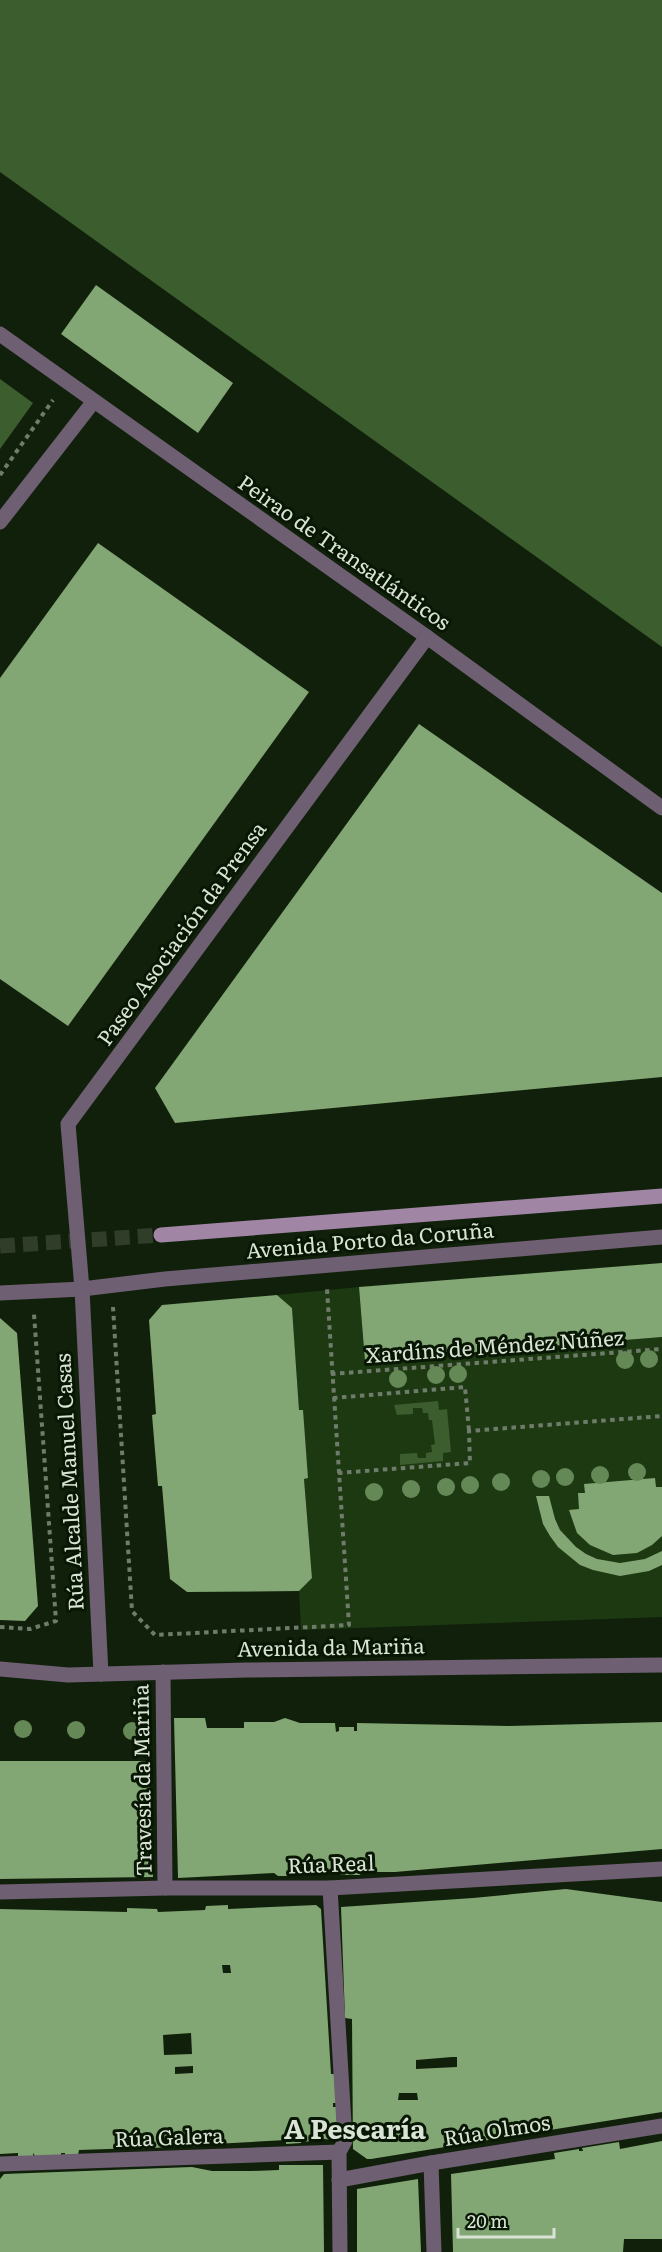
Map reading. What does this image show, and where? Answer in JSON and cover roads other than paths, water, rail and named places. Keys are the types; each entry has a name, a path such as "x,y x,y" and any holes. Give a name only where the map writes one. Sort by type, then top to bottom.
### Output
{"main road":[{"name":"Avenida Porto da Coruña","path":"161,1234 662,1196"}],"street":[{"name":"Peirao de Transatlánticos","path":"0,334 428,637 662,808"},
{"path":"0,522 94,401"},
{"name":"Paseo Asociación da Prensa","path":"82,1289 68,1124 428,637"},
{"name":"Avenida Porto da Coruña","path":"0,1293 82,1289 165,1279 662,1238"},
{"name":"Rúa Alcalde Manuel Casas","path":"82,1289 101,1674"},
{"name":"Avenida da Mariña","path":"0,1669 68,1675 662,1665"},
{"name":"Travesía da Mariña","path":"163,1672 165,1887"},
{"name":"Rúa Real","path":"0,1892 165,1887 330,1888 662,1869"},
{"path":"330,1888 345,2141 339,2152 340,2252"},
{"name":"Rúa Olmos","path":"339,2180 662,2126"},
{"name":"Rúa Galera","path":"0,2164 339,2152"},
{"path":"431,2163 434,2252"}],"tunnel":[{"path":"0,1246 161,1235"}],"district":[{"name":"A Pescaría","path":"355,2130"}]}
